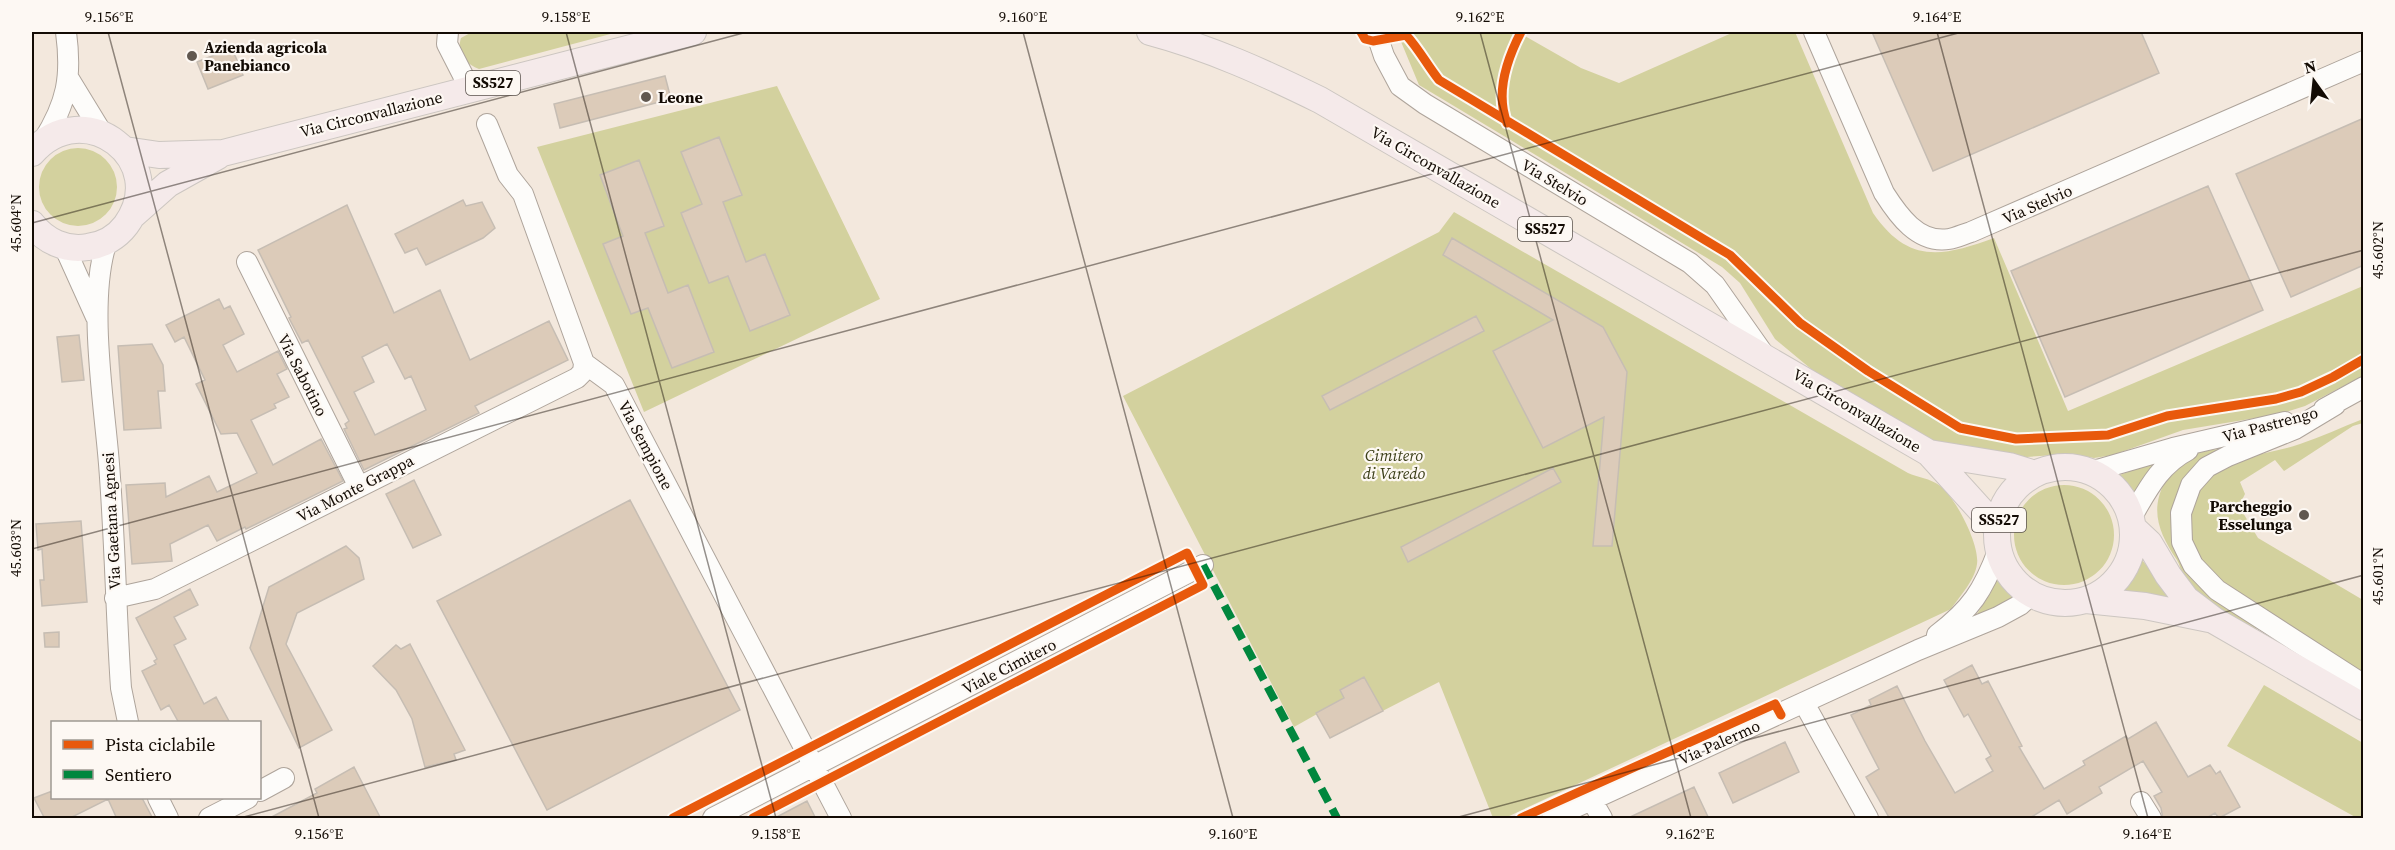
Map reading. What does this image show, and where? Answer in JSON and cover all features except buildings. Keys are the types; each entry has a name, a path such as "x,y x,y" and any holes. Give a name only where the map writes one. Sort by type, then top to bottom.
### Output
{"main road":[{"name":"Via Circonvallazione","path":"125,150 159,155 223,153 693,32"},
{"name":"Via Circonvallazione","path":"1150,32 1177,39 1251,66 1320,100 1929,453 1997,539"},
{"path":"37,147 60,132 79,129 102,133"},
{"name":"SS527","path":"102,133 125,150 134,165 139,182 138,198 133,215 122,230 107,242"},
{"name":"Via Circonvallazione","path":"133,215 168,184 223,153"},
{"path":"33,227 49,240 64,246 86,248 107,242"},
{"name":"Via Circonvallazione","path":"1929,453 2009,466 2035,474"},
{"name":"SS527","path":"2215,621 2145,606 2086,600 2067,603 2048,602 2031,595 2016,583 2004,568 1997,539 2003,506 2016,487 2035,474 2053,468 2072,467 2104,479 2125,503 2132,523 2149,543 2168,575 2186,598 2215,621 2364,707"},
{"name":"SS527","path":"2086,600 2106,589 2122,572 2131,551 2132,523"}],"street":[{"path":"37,147 58,117 69,79 66,32"},
{"path":"448,32 447,44 470,89"},
{"name":"Via Stelvio","path":"1376,32 1384,56 1400,86 1425,104 1690,263 1715,285 1765,356"},
{"name":"Via Stelvio","path":"1814,32 1884,193 1897,214 1909,227 1927,236 1947,239 1982,228 2364,62"},
{"path":"69,79 102,133"},
{"path":"487,124 508,175 523,194 584,363"},
{"name":"Via Gaetana Agnesi","path":"107,242 101,257 98,320 121,688 128,721"},
{"name":"Via Gaetana Agnesi","path":"64,246 98,320"},
{"name":"Via Sabotino","path":"247,262 359,487"},
{"name":"Via Monte Grappa","path":"115,598 151,590 577,378 583,372 584,363"},
{"name":"Via Sempione","path":"584,363 614,386 841,819"},
{"name":"Via Pastrengo","path":"2090,472 2207,440 2295,420 2335,405 2364,387"},
{"path":"2335,405 2295,429 2207,467 2191,485 2181,513 2182,542 2193,565 2217,590 2364,685"},
{"name":"Via Pastrengo","path":"2132,523 2152,480 2166,464 2181,453 2207,440"},
{"name":"Via Palermo","path":"1918,650 1961,617 1978,594 1990,572 1997,539"},
{"name":"Viale Cimitero","path":"713,819 1203,565"},
{"name":"Via Palermo","path":"1552,819 1918,650 1998,617 2031,595"},
{"path":"1804,703 1868,819"},
{"path":"261,790 284,778"},
{"path":"158,799 168,819"},
{"path":"208,819 246,799"},
{"path":"1592,799 1602,819"}],"green space":[{"path":"472,32 618,32 479,69 466,61 460,49 461,38"},
{"path":"1397,32 1518,32 1581,68 1619,83 1734,32 1795,32 1873,213 1899,241 1927,252 1958,249 1994,238 2068,411 2363,286 2363,376 2305,406 2280,414 2183,430 2113,455 2094,458 2071,454 2010,458 1935,443 1828,383 1775,339 1740,283 1722,267 1419,85"},
{"path":"777,86 880,299 644,412 537,147"},
{"path":"70,148 86,148 100,154 111,165 117,179 117,195 111,209 100,220 86,226 70,226 56,220 45,209 39,195 39,179 45,165 56,154"},
{"name":"Cimitero di Varedo","path":"1454,212 1908,473 1939,485 1959,510 1971,534 1977,556 1976,570 1967,588 1951,609 1505,818 1493,818 1439,682 1330,738 1317,714 1294,727 1123,396 1439,232"},
{"path":"2363,419 2363,423 2353,426 2284,471 2275,460 2240,482 2245,494 2239,506 2258,538 2363,600 2363,676 2248,603 2208,570 2194,549 2189,519 2197,493 2208,478 2223,466 2246,457 2300,444"},
{"path":"2225,448 2210,456 2178,548 2259,625 2254,632 2216,608 2190,585 2166,541 2157,513 2160,493 2165,482 2162,474 2177,462 2191,455"},
{"path":"2153,462 2155,466 2136,495 2120,475"},
{"path":"2064,485 2092,493 2106,507 2114,535 2106,563 2092,577 2064,585 2036,577 2022,563 2014,535 2022,507 2036,493"},
{"path":"2142,560 2174,598 2171,602 2122,593 2134,578"},
{"path":"1996,579 2015,601 1980,617 1977,614 1990,594"},
{"path":"2264,685 2363,743 2363,818 2357,818 2227,746"}],"marked path":[{"path":"1203,565 1337,818"}],"cycle path":[{"path":"1361,32 1365,39 1373,41 1406,35 1439,80 1730,255 1800,323 1868,371 1960,428 2016,439 2108,435 2167,416 2276,399 2301,392 2364,359"},
{"path":"1507,123 1502,88 1511,53 1521,32"},
{"path":"673,818 1187,553 1203,585 753,818"},
{"path":"1521,818 1775,704 1781,715"}],"place":[{"name":"Azienda agricola Panebianco","path":"192,56"},
{"name":"Leone","path":"646,97"},
{"name":"Parcheggio Esselunga","path":"2304,515"}]}
